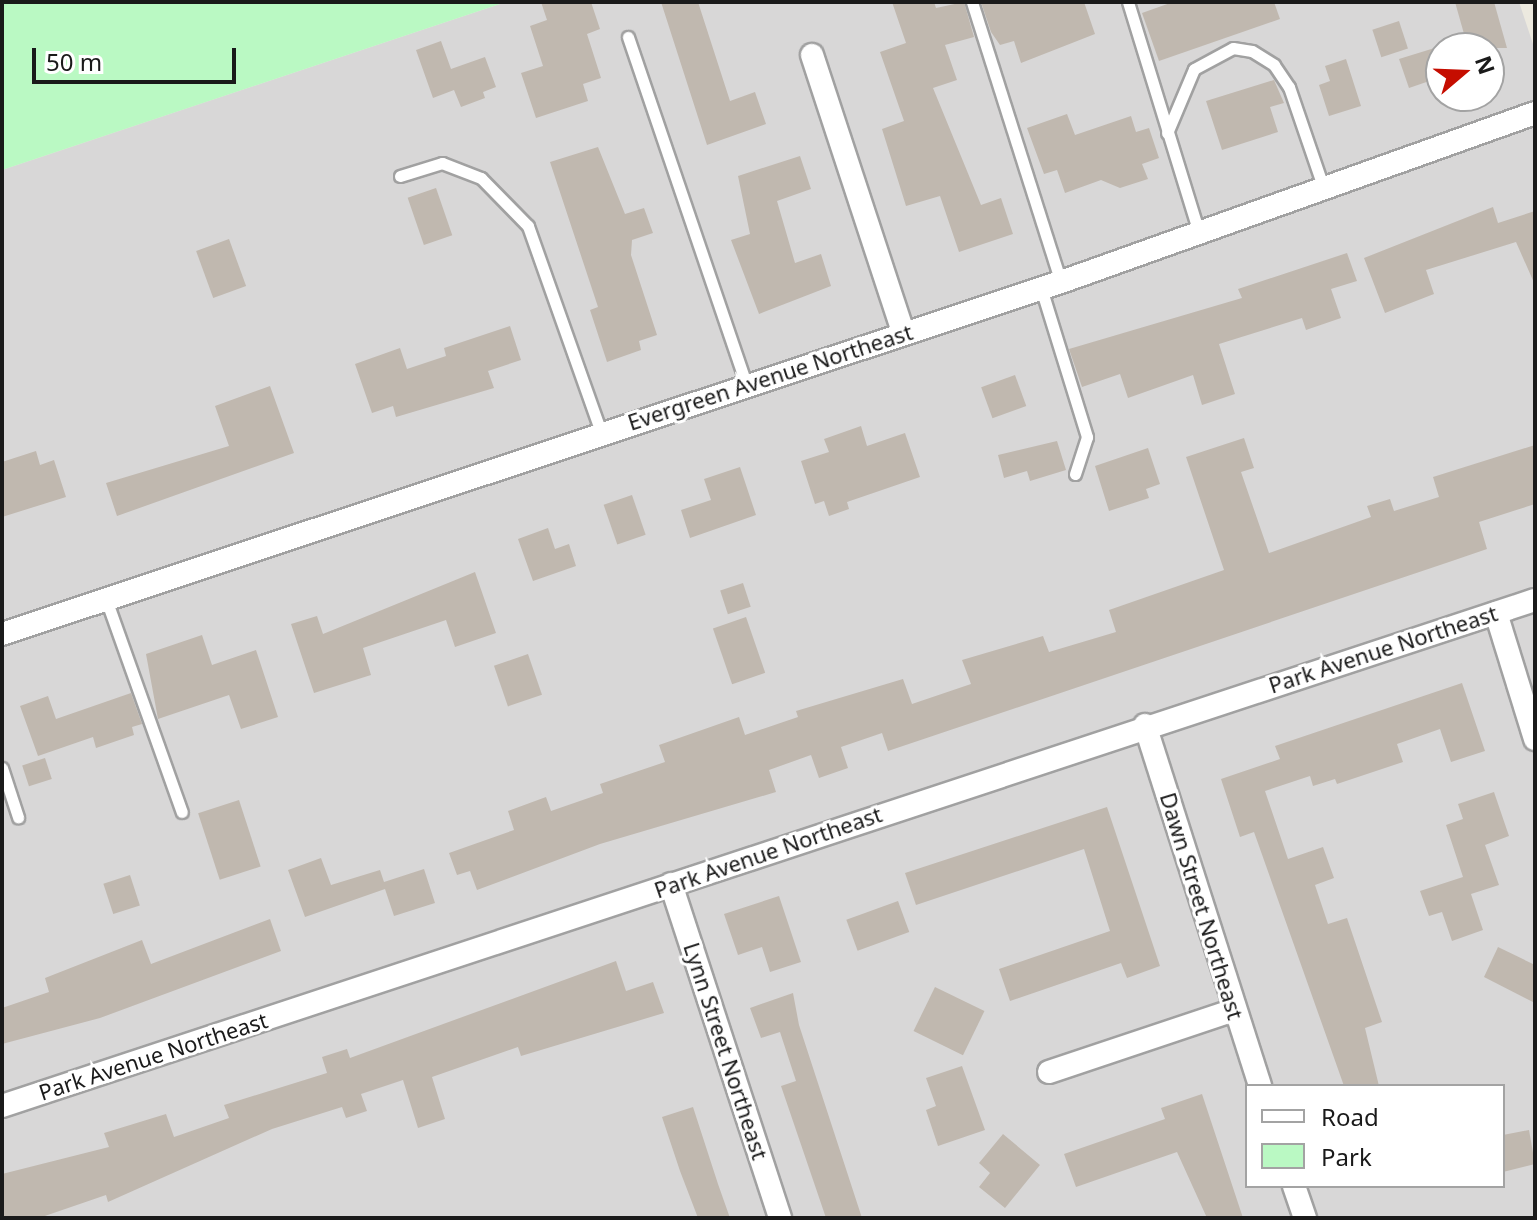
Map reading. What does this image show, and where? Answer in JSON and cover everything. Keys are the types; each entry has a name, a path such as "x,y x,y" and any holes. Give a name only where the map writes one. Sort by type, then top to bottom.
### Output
{"street":[{"path":"812,55 903,332"},
{"name":"Evergreen Avenue Northeast","path":"2,634 601,432 1051,285 1535,113"},
{"name":"Park Avenue Northeast","path":"2,1106 1145,725 1535,600"},
{"path":"1496,613 1535,739"},
{"name":"Dawn Street Northeast","path":"1145,725 1259,1084"},
{"name":"Lynn Street Northeast","path":"671,884 780,1218"},
{"path":"1049,1072 1234,1010"},
{"path":"1295,1188 1305,1218"}],"lane":[{"path":"972,2 1051,285 1087,437 1075,474"},
{"path":"1128,2 1199,233"},
{"path":"628,37 746,384"},
{"path":"1167,133 1194,69 1233,48 1252,51 1274,65 1289,87 1325,189"},
{"path":"400,176 442,163 481,178 528,226 601,432"},
{"path":"106,598 182,812"},
{"path":"2,768 18,817"}],"shaded area":[{"path":"506,2 1519,2 1535,50 1535,1218 2,1218 2,170"}],"green space":[{"path":"2,2 506,2 2,170"}],"building":[{"path":"541,2 591,2 600,29 587,34 601,78 583,84 588,101 536,118 521,73 543,66 530,26 547,20"},
{"path":"661,2 698,2 730,101 755,92 766,124 707,145"},
{"path":"892,2 934,2 936,8 964,2 974,37 945,45 957,80 933,88 981,205 1001,198 1013,234 959,252 940,196 906,206 882,129 904,121 880,52 906,43"},
{"path":"981,2 1084,2 1095,34 1021,63 1014,41 1000,45 991,32"},
{"path":"1173,2 1274,2 1280,19 1159,61 1142,13"},
{"path":"1455,2 1494,2 1502,32 1463,32"},
{"path":"1399,21 1408,49 1381,57 1372,30"},
{"path":"441,41 451,69 485,57 496,87 483,92 485,98 461,107 454,90 433,98 416,50"},
{"path":"1425,51 1425,82 1409,88 1399,59"},
{"path":"1346,59 1361,106 1329,116 1319,85 1330,81 1325,66"},
{"path":"1274,80 1284,103 1270,107 1278,132 1222,150 1206,101"},
{"path":"1067,114 1075,135 1131,116 1136,132 1149,128 1159,158 1142,164 1148,179 1120,188 1101,180 1065,193 1057,170 1044,174 1027,128"},
{"path":"598,147 625,214 644,208 653,233 632,240 631,255 657,335 639,341 641,350 607,362 590,310 598,307 550,162"},
{"path":"800,156 811,189 777,201 795,263 821,254 831,286 759,314 731,240 750,234 738,176"},
{"path":"436,188 452,235 424,245 408,198"},
{"path":"1493,207 1498,223 1535,211 1535,285 1516,242 1426,270 1434,294 1385,313 1364,258"},
{"path":"229,239 246,286 213,298 196,251"},
{"path":"1347,253 1357,281 1331,289 1341,318 1306,330 1302,318 1219,344 1235,394 1202,405 1193,375 1128,398 1120,374 1082,387 1069,349 1242,298 1238,289"},
{"path":"510,326 521,360 488,371 494,388 396,417 393,406 372,413 355,364 400,348 407,369 446,356 444,348"},
{"path":"1015,375 1026,406 992,418 981,387"},
{"path":"270,386 294,453 117,516 106,483 229,446 215,406"},
{"path":"861,426 867,446 905,433 920,477 847,502 849,509 829,516 824,501 815,504 801,461 829,452 824,439"},
{"path":"1244,438 1254,468 1241,472 1269,553 1371,517 1367,506 1390,499 1394,511 1439,497 1433,477 1535,445 1535,504 1479,522 1487,549 888,751 882,733 841,747 848,768 819,778 811,755 769,770 776,792 600,844 477,890 470,871 457,875 449,853 514,830 508,811 546,797 551,811 603,793 600,784 665,762 659,745 739,717 745,735 798,717 796,711 903,679 912,704 971,684 962,660 1043,636 1049,652 1116,632 1109,610 1224,570 1186,457"},
{"path":"1057,441 1066,470 1030,481 1027,471 1004,478 998,455"},
{"path":"1148,448 1160,484 1146,489 1149,498 1109,511 1095,466"},
{"path":"36,451 40,465 54,460 66,497 2,517 2,462"},
{"path":"740,467 756,515 690,538 681,510 711,500 704,479"},
{"path":"632,495 646,535 617,544 604,505"},
{"path":"548,528 555,549 569,544 576,566 533,581 518,539"},
{"path":"475,572 496,633 455,647 446,620 363,648 371,675 314,693 291,624 317,616 323,634"},
{"path":"743,583 751,607 728,614 720,590"},
{"path":"746,617 765,673 732,684 713,628"},
{"path":"202,635 212,665 256,650 278,717 241,729 229,695 158,719 146,654"},
{"path":"528,654 542,695 508,706 494,666"},
{"path":"1462,683 1485,751 1451,762 1440,729 1397,744 1403,762 1337,784 1335,779 1313,786 1310,776 1265,791 1288,859 1323,847 1334,878 1315,885 1328,924 1347,918 1382,1022 1365,1028 1379,1084 1343,1084 1254,832 1240,837 1221,779 1280,759 1275,746"},
{"path":"131,693 142,724 132,727 134,735 96,748 93,737 38,756 20,706 48,696 56,719"},
{"path":"45,758 52,779 29,786 22,765"},
{"path":"1494,792 1509,836 1485,845 1499,885 1471,894 1483,930 1452,941 1442,912 1429,916 1420,891 1463,877 1446,825 1463,819 1458,804"},
{"path":"239,800 261,867 220,880 198,813"},
{"path":"1107,807 1160,966 1127,978 1121,963 1010,1001 999,969 1110,931 1084,849 916,905 905,873"},
{"path":"321,858 331,885 380,870 384,882 424,869 435,903 394,916 385,889 305,917 288,870"},
{"path":"130,875 140,905 113,914 103,884"},
{"path":"779,896 801,962 770,972 762,947 738,955 724,914"},
{"path":"898,901 909,932 858,951 846,920"},
{"path":"270,919 281,951 100,1018 2,1044 2,1008 49,992 45,978 142,940 151,964"},
{"path":"1498,947 1535,965 1535,1003 1484,977"},
{"path":"616,961 626,991 653,982 664,1013 521,1056 518,1047 432,1077 445,1119 418,1128 403,1080 361,1094 367,1111 346,1118 342,1107 272,1129 108,1202 106,1195 39,1218 2,1218 2,1174 109,1147 104,1133 166,1114 174,1137 229,1118 224,1105 327,1073 322,1057 347,1049 350,1058"},
{"path":"935,987 984,1011 963,1055 914,1031"},
{"path":"793,993 799,1025 862,1218 826,1218 781,1086 796,1081 780,1032 761,1038 750,1008"},
{"path":"962,1066 985,1130 938,1146 926,1110 936,1106 926,1078"},
{"path":"1202,1094 1243,1218 1207,1218 1177,1152 1076,1187 1064,1154 1165,1119 1161,1108"},
{"path":"693,1107 730,1218 698,1218 662,1117"},
{"path":"1529,1130 1535,1164 1505,1172 1505,1135"},
{"path":"1003,1134 1040,1165 1005,1208 979,1187 990,1173 979,1163"}]}
